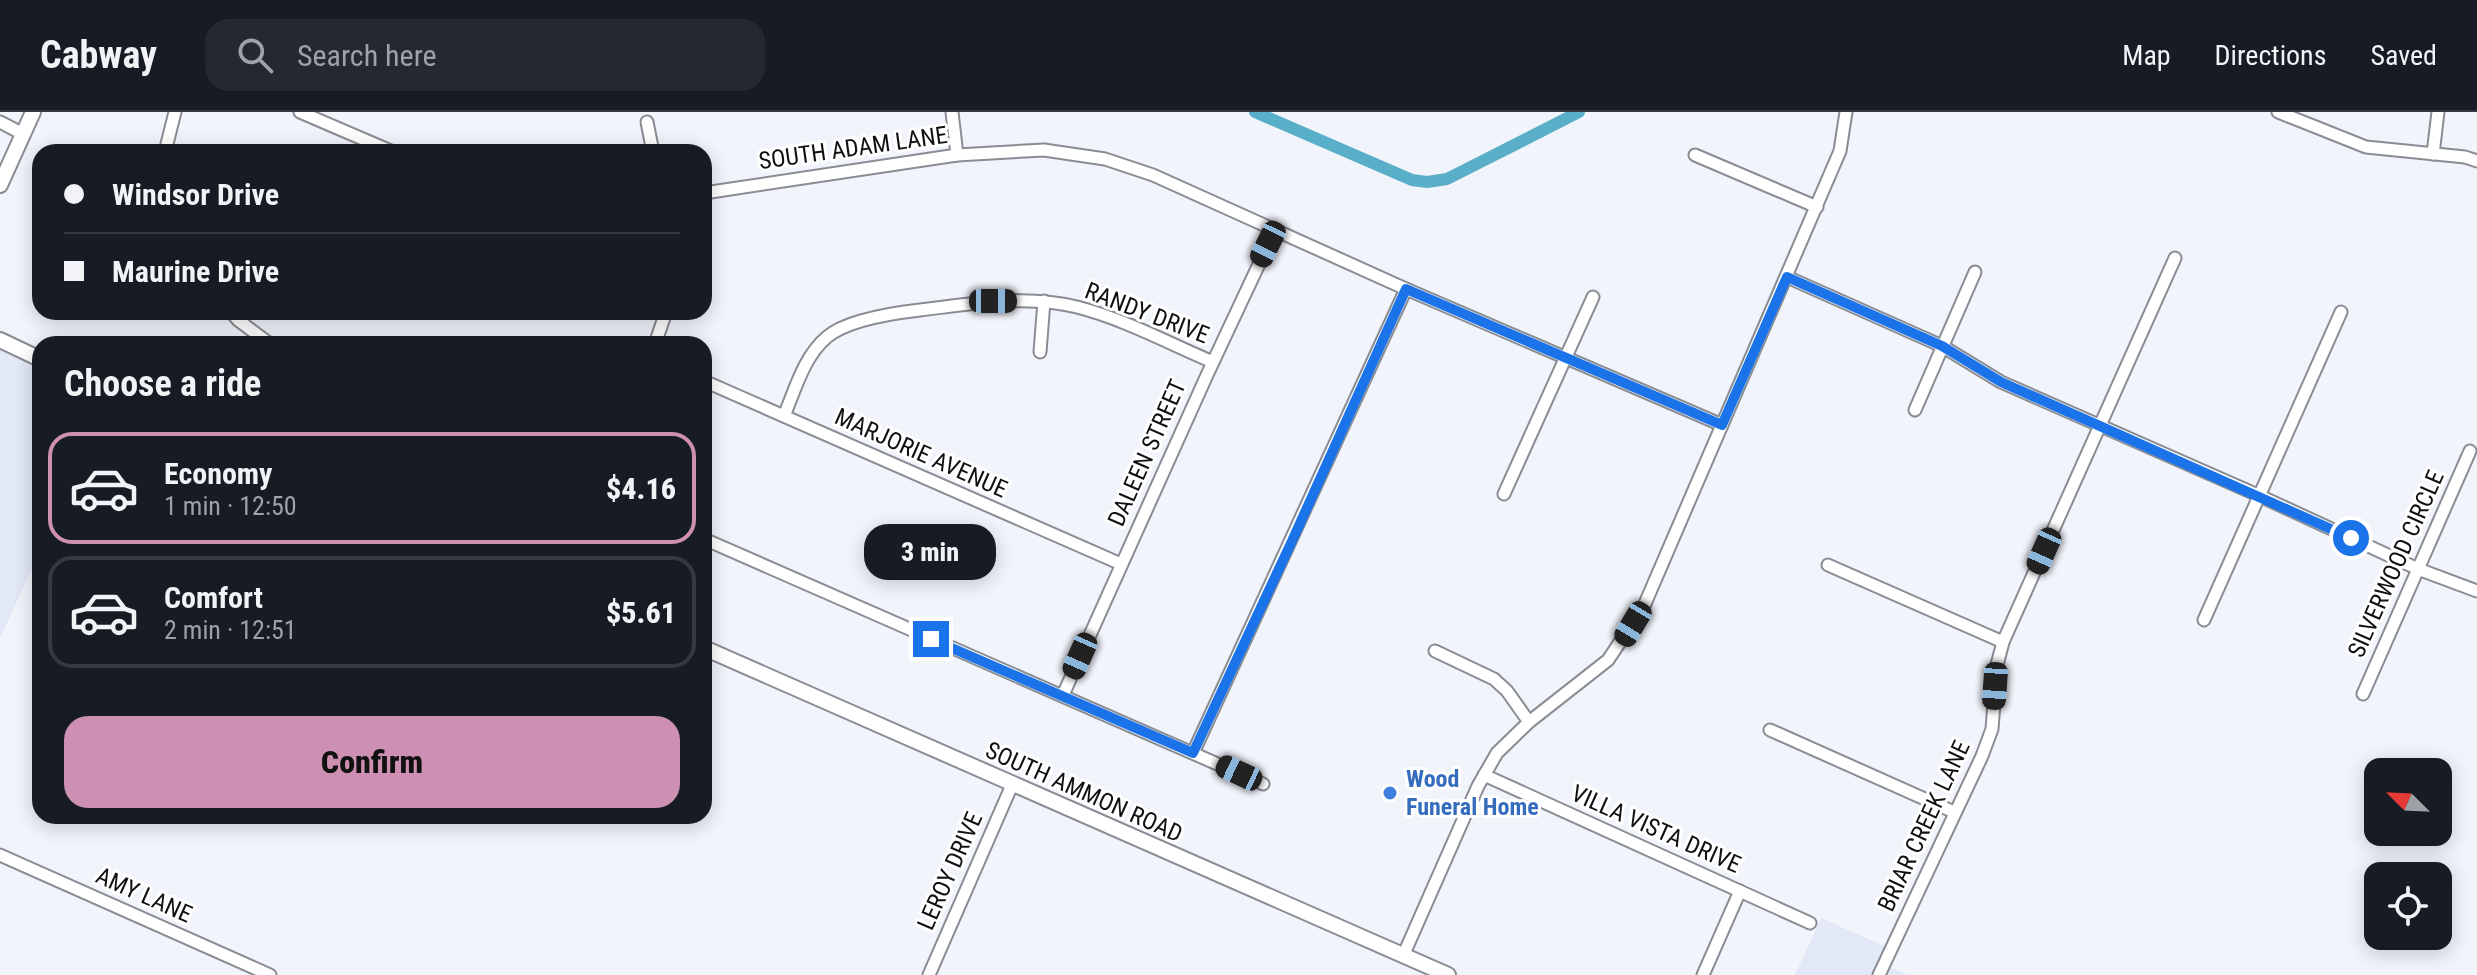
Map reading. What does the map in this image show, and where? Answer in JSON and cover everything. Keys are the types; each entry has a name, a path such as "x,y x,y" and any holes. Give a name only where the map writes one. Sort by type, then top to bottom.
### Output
{"main road":[{"path":"0,185 33,112"},
{"path":"0,340 32,355"},
{"name":"SOUTH AMMON ROAD","path":"712,652 1448,975"}],"street":[{"path":"167,144 175,112"},
{"path":"300,112 371,144"},
{"path":"952,112 957,155"},
{"path":"1403,956 1484,775 1503,746 1608,660 1644,606 1840,151 1846,112"},
{"path":"2278,112 2366,147 2477,161"},
{"path":"2433,154 2438,112"},
{"path":"0,122 23,134"},
{"path":"647,122 651,144"},
{"name":"SOUTH ADAM LANE","path":"712,192 957,155 1044,150 1105,159 1153,175 1406,289 1722,425"},
{"path":"1695,155 1817,207"},
{"name":"DALEEN STREET","path":"1063,695 1275,230"},
{"name":"BRIAR CREEK LANE","path":"1879,975 1982,756 1992,729 1997,665 2003,642 2175,258"},
{"path":"1915,410 1975,272"},
{"path":"1787,277 1942,346 2001,382 2418,569 2477,591"},
{"path":"1193,753 1406,289"},
{"path":"1504,494 1593,297"},
{"name":"RANDY DRIVE","path":"784,416 814,350 828,335 845,327 903,312 993,301 1044,301 1077,307 1119,321 1213,362"},
{"path":"1040,352 1044,301"},
{"path":"2204,620 2341,312"},
{"path":"238,320 259,336"},
{"name":"MARJORIE AVENUE","path":"712,384 1121,564"},
{"name":"SILVERWOOD CIRCLE","path":"2363,694 2470,451"},
{"path":"712,542 1263,784"},
{"path":"1828,565 2003,642"},
{"path":"1435,651 1494,679 1507,691 1529,722"},
{"path":"1770,730 1954,812"},
{"name":"VILLA VISTA DRIVE","path":"1484,775 1810,923"},
{"name":"LEROY DRIVE","path":"929,975 1012,785"},
{"name":"AMY LANE","path":"0,855 270,975"},
{"path":"1703,975 1740,891"}],"shaded area":[{"path":"0,341 32,355 32,568 0,638"},
{"path":"1821,918 1891,949 1884,964 1908,975 1795,975"}],"waterway":[{"path":"1255,112 1412,180 1427,182 1447,179 1579,112"}],"place":[{"name":"Wood Funeral Home","path":"1390,793"}],"route":[{"path":"931,639 1193,753 1406,289 1722,425 1787,277 1942,346 2001,382 2351,538"}]}
